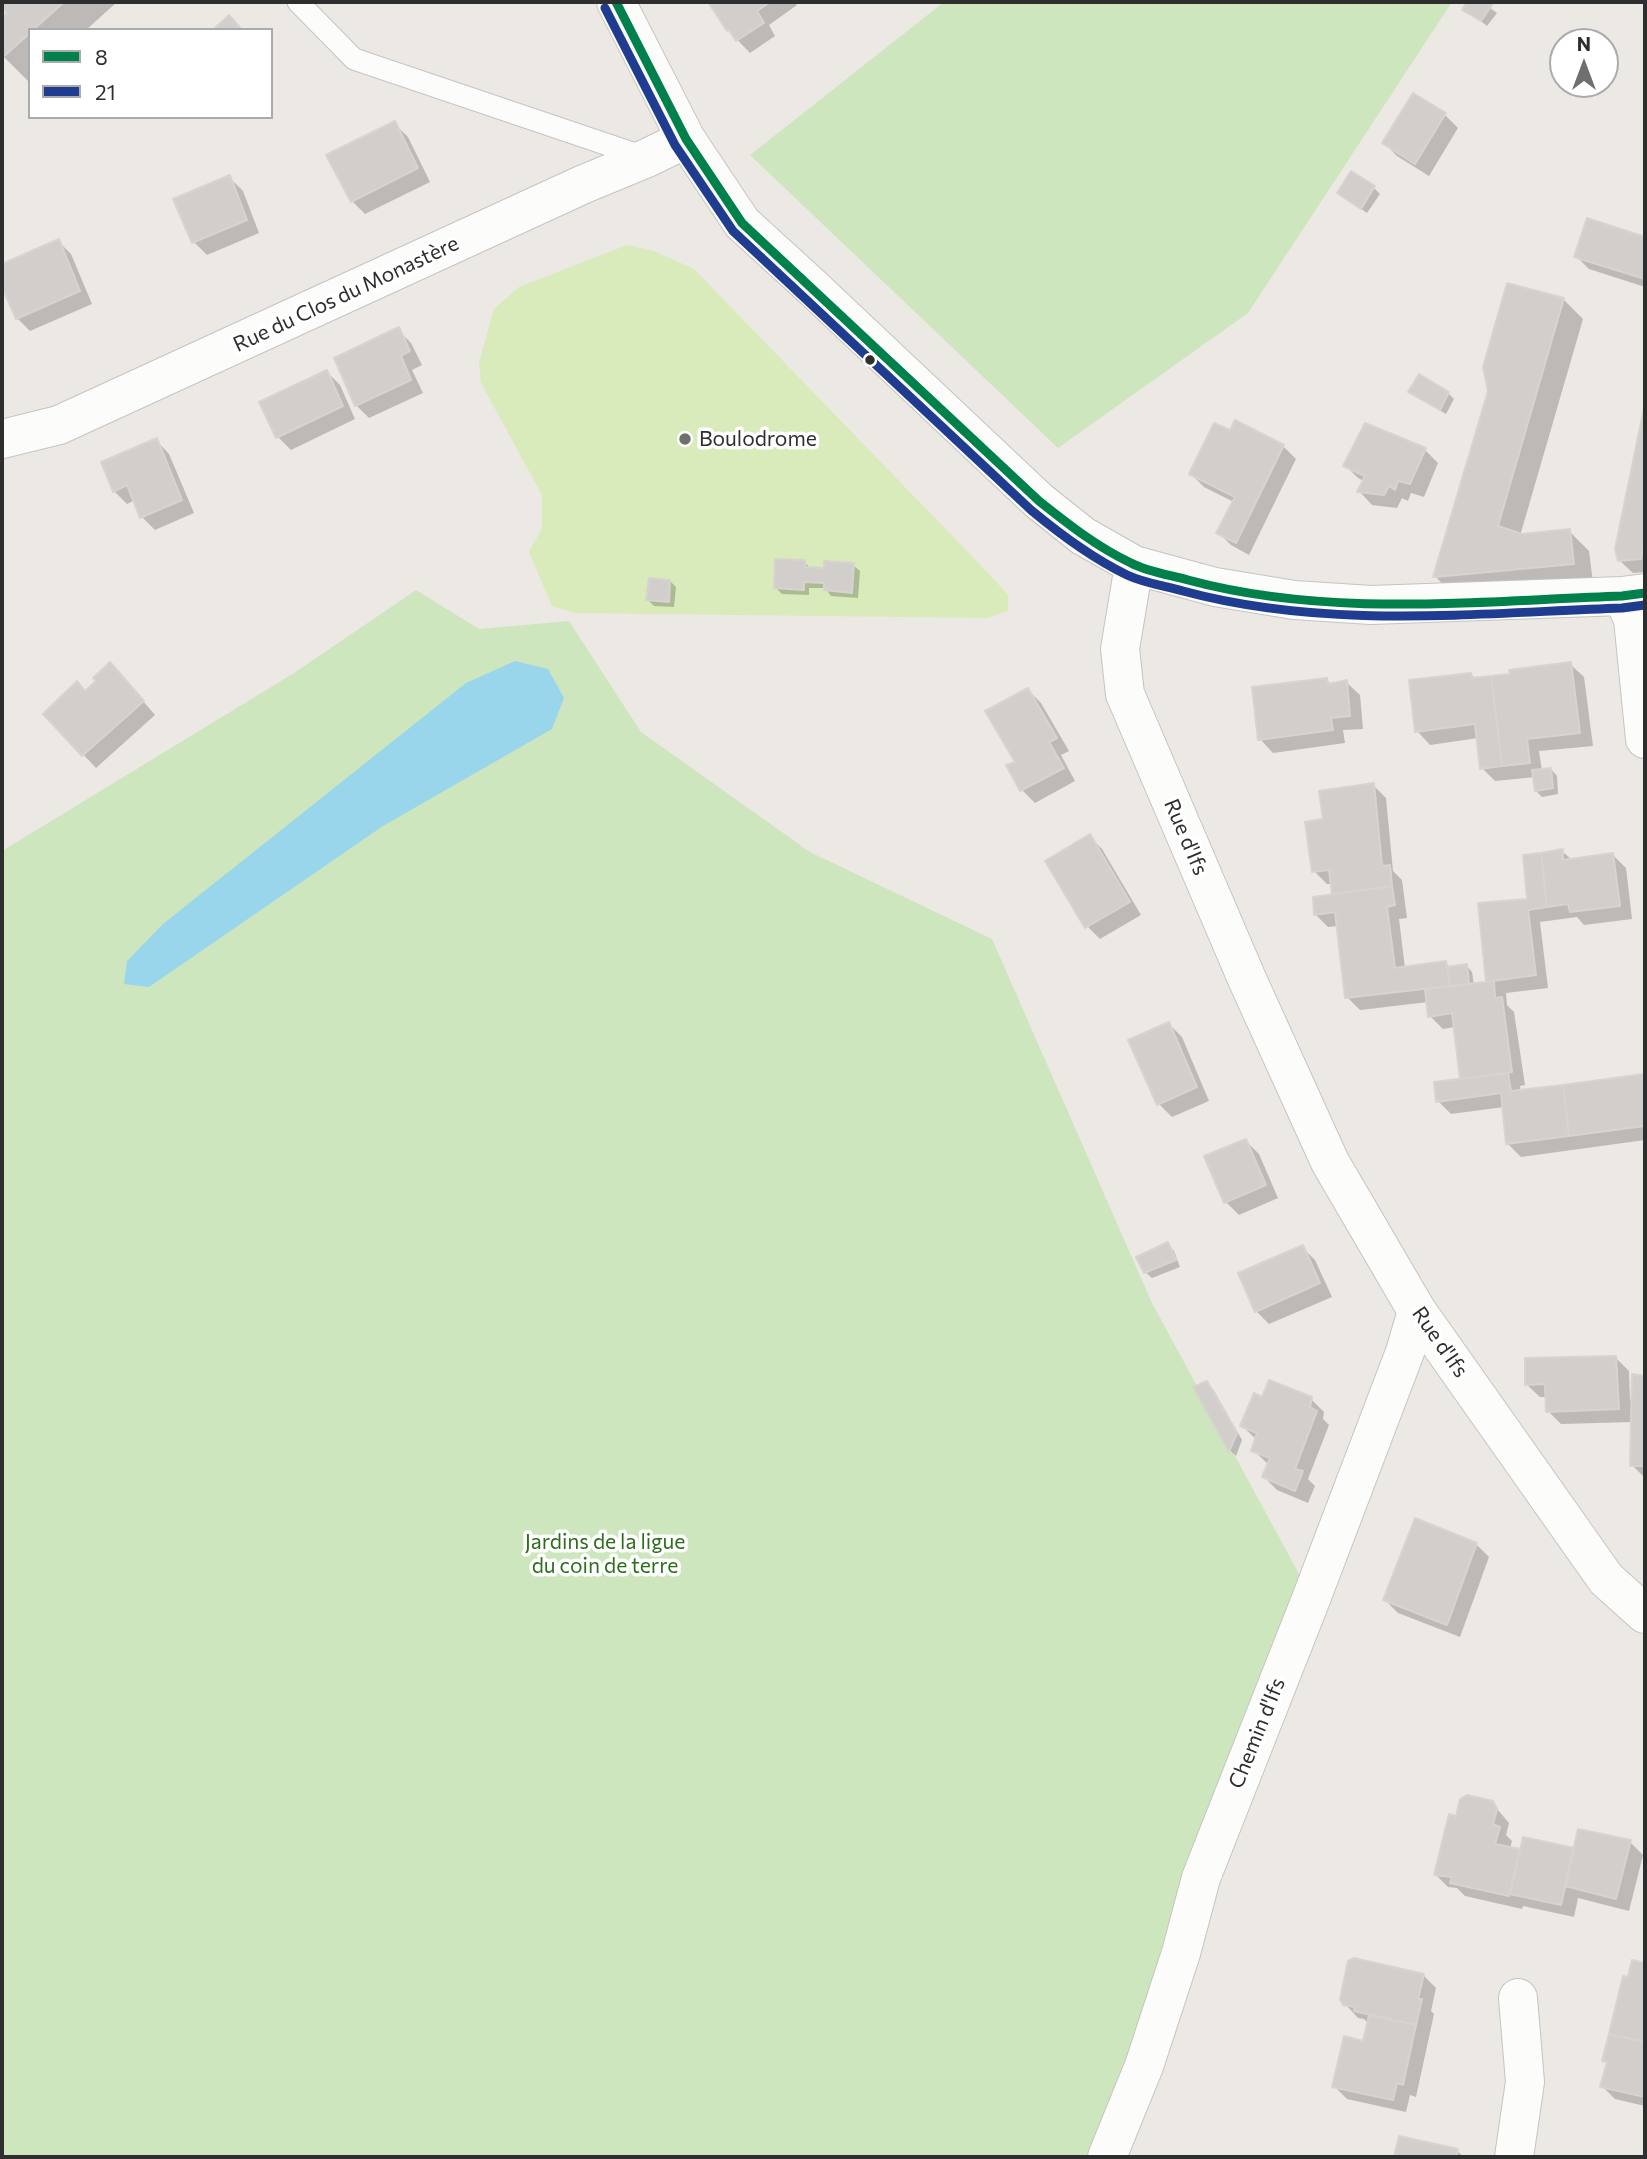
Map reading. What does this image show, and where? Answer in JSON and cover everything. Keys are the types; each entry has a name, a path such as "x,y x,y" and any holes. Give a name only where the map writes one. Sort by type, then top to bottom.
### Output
{"street":[{"path":"616,2 686,139 742,223 1039,501 1083,536 1135,565 1215,587 1294,600 1371,605 1634,595 1633,619 1645,739"},
{"name":"Rue du Clos du Monastère","path":"2,439 59,425 686,139"},
{"name":"Rue d'Ifs","path":"1135,565 1120,649 1125,694 1247,979 1330,1162 1417,1311 1606,1579 1645,1614"},
{"name":"Chemin d'Ifs","path":"1107,2157 1144,2066 1181,1953 1201,1878 1321,1573 1405,1352 1417,1311"},
{"path":"1514,2157 1525,2082 1518,1998"}],"lane":[{"path":"298,2 354,60 647,158"}],"green space":[{"path":"944,2 1452,2 1248,313 1058,448 750,155"},
{"name":"Boulodrome","path":"627,245 654,251 694,269 989,574 1008,595 1008,611 987,618 575,613 552,606 529,552 542,528 542,495 481,383 479,363 494,309 519,287"},
{"name":"Jardins de la ligue du coin de terre","path":"416,590 479,629 569,621 641,732 810,852 992,939 1152,1303 1305,1585 1118,2157 2,2157 2,851 294,673"}],"water":[{"path":"515,661 548,669 564,698 552,729 383,826 149,987 124,984 127,961 163,924 466,683"}],"building":[{"path":"2,2 64,2 35,28 28,28 28,35 2,58 2,17 7,13"},
{"path":"708,2 770,2 757,11 764,23 736,41"},
{"path":"1467,2 1485,2 1492,5 1481,21 1462,10"},
{"path":"229,15 240,28 215,28"},
{"path":"1413,93 1446,113 1415,164 1382,143"},
{"path":"395,121 418,168 351,202 326,155"},
{"path":"1351,171 1375,186 1361,209 1337,193"},
{"path":"230,175 247,220 192,243 173,199"},
{"path":"1587,218 1645,237 1645,279 1574,257"},
{"path":"59,239 80,291 16,319 2,287 2,264"},
{"path":"1507,283 1564,298 1498,526 1522,534 1570,529 1574,564 1433,577 1488,391 1483,367"},
{"path":"399,327 410,351 401,356 411,380 355,406 334,358"},
{"path":"327,370 343,406 276,438 259,402"},
{"path":"1419,374 1449,392 1440,410 1408,392"},
{"path":"1645,403 1645,537 1641,559 1618,561 1615,549"},
{"path":"1235,420 1284,445 1236,543 1216,533 1235,497 1189,474 1214,423 1230,430"},
{"path":"1365,423 1426,448 1410,484 1398,481 1395,490 1389,486 1384,495 1357,492 1365,476 1343,466"},
{"path":"157,438 182,500 140,518 127,485 113,492 101,462"},
{"path":"775,559 805,560 805,567 824,568 824,561 854,563 852,593 824,590 824,583 804,582 804,590 774,588"},
{"path":"649,578 670,580 669,602 646,600"},
{"path":"110,662 144,701 82,756 43,714 77,681 85,691 96,681 93,678"},
{"path":"1571,662 1580,733 1527,739 1530,763 1502,766 1491,676 1510,674 1509,670"},
{"path":"1471,673 1472,678 1491,676 1502,766 1480,769 1475,724 1415,732 1409,680"},
{"path":"1327,678 1328,684 1347,680 1350,716 1331,718 1333,730 1258,740 1252,687"},
{"path":"1028,688 1057,738 1049,742 1064,768 1020,791 1006,765 1015,762 985,711"},
{"path":"1551,768 1553,788 1535,791 1532,770"},
{"path":"1374,783 1382,866 1390,865 1392,886 1332,894 1329,870 1312,872 1305,822 1323,819 1319,791"},
{"path":"1090,834 1130,902 1085,928 1045,861"},
{"path":"1563,849 1563,860 1613,853 1620,906 1570,912 1568,904 1547,907 1541,853"},
{"path":"1541,853 1547,907 1528,910 1536,975 1486,982 1478,903 1527,899 1523,855"},
{"path":"1392,886 1395,905 1387,907 1395,968 1446,961 1450,986 1345,998 1335,912 1314,915 1313,897"},
{"path":"1467,964 1469,984 1450,986 1447,967"},
{"path":"1494,981 1495,998 1502,997 1512,1072 1460,1079 1452,1013 1428,1017 1425,989"},
{"path":"1169,1022 1197,1087 1157,1105 1128,1040"},
{"path":"1508,1073 1511,1091 1563,1085 1569,1136 1506,1144 1501,1093 1436,1102 1434,1082"},
{"path":"1644,1074 1645,1126 1569,1136 1563,1085"},
{"path":"1246,1139 1266,1185 1224,1203 1204,1156"},
{"path":"1168,1242 1176,1260 1144,1273 1136,1257"},
{"path":"1303,1245 1320,1283 1255,1312 1238,1273"},
{"path":"1616,1356 1619,1409 1546,1412 1545,1384 1525,1385 1525,1358"},
{"path":"1632,1374 1645,1376 1645,1466 1630,1466"},
{"path":"1269,1380 1312,1397 1310,1407 1317,1411 1295,1469 1303,1471 1295,1491 1262,1477 1270,1458 1251,1451 1257,1433 1240,1426 1254,1393 1262,1397"},
{"path":"1207,1381 1237,1433 1229,1452 1193,1387"},
{"path":"1415,1518 1477,1543 1447,1625 1383,1600"},
{"path":"1467,1795 1493,1801 1497,1809 1493,1824 1500,1827 1495,1844 1520,1849 1509,1896 1450,1883 1452,1877 1434,1875 1449,1814 1456,1816 1460,1799"},
{"path":"1578,1829 1631,1840 1616,1899 1565,1886"},
{"path":"1523,1837 1574,1848 1561,1905 1510,1894"},
{"path":"1354,1958 1424,1974 1416,2025 1354,2011 1355,2007 1343,2005 1340,1999 1348,1961"},
{"path":"1632,1960 1645,1963 1645,2042 1609,2034 1623,1976 1628,1977"},
{"path":"1369,2015 1416,2025 1403,2085 1397,2083 1393,2100 1332,2087 1344,2036 1363,2041"},
{"path":"1609,2034 1645,2042 1645,2097 1600,2087 1607,2062 1602,2061"},
{"path":"1399,2136 1458,2149 1456,2157 1394,2157"}],"transit line":[{"name":"8","path":"616,2 686,139 742,223 1039,501 1106,550 1159,573 1241,592 1295,599 1404,604 1645,593"},
{"name":"21","path":"605,8 675,145 733,231 1031,510 1101,561 1147,582 1237,603 1292,611 1402,616 1645,605"}],"place":[{"name":"Boulodrome","path":"685,439"}]}
